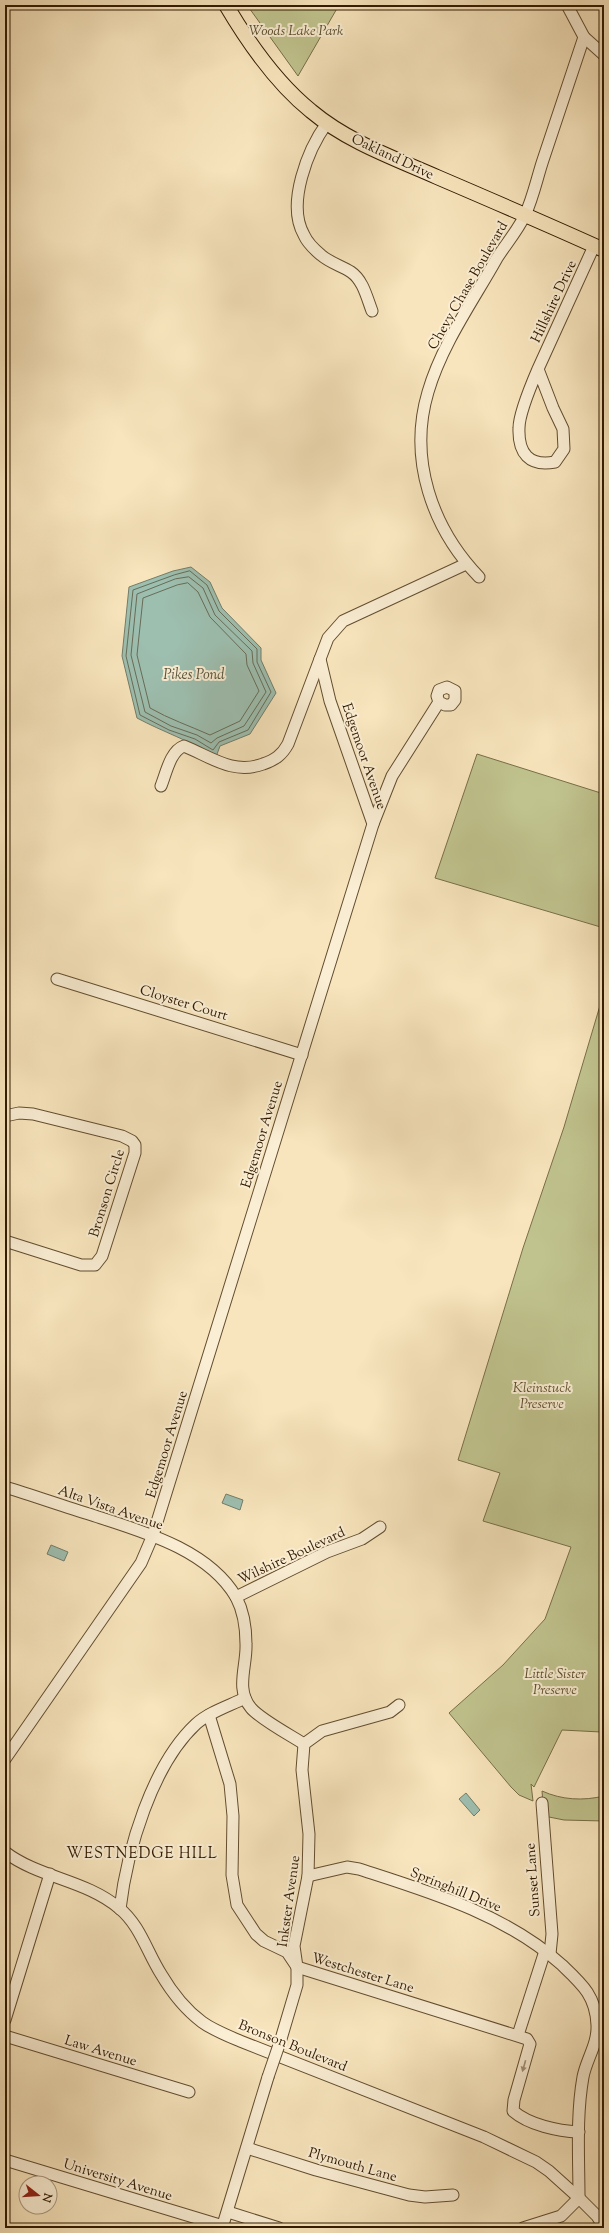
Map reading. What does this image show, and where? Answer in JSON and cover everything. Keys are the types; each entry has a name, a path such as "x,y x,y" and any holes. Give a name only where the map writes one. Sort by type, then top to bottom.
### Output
{"main road":[{"name":"Oakland Drive","path":"226,5 249,43 269,67 300,102 327,123 367,146 599,248"}],"street":[{"path":"567,5 584,37 604,55"},
{"name":"Chevy Chase Boulevard","path":"479,577 466,564 443,528 427,491 422,471 421,447 424,408 436,370 458,326 507,242 525,215 584,37"},
{"path":"327,123 314,143 301,179 298,209 300,223 304,235 322,256 355,275 360,281 372,311"},
{"name":"Hillshire Drive","path":"538,369 552,408 564,428 564,449 555,462 544,464 533,463 522,450 519,427 538,369 599,248"},
{"path":"161,786 173,756 176,751 184,746 233,768 256,767 280,756 288,744 328,638 343,621 466,564"},
{"name":"Edgemoor Avenue","path":"5,1759 141,1563 153,1535 373,824 330,701 320,659"},
{"path":"373,824 392,776 439,702"},
{"name":"Cloyster Court","path":"57,979 302,1054"},
{"name":"Bronson Circle","path":"5,1116 19,1113 33,1114 122,1136 132,1141 135,1145 102,1256 94,1265 81,1265 5,1241"},
{"name":"Alta Vista Avenue","path":"5,1487 153,1535 198,1559 212,1569 236,1597"},
{"name":"Wilshire Boulevard","path":"245,1698 242,1679 246,1645 245,1620 236,1597 327,1552 362,1539 380,1527"},
{"path":"120,1908 123,1879 131,1848 153,1790 181,1742 196,1724 209,1715 245,1698 252,1709 304,1744 322,1731 390,1712 399,1705"},
{"name":"Westchester Lane","path":"209,1715 224,1759 230,1784 233,1816 232,1875 237,1905 256,1934 264,1942 287,1952 297,1967 518,2035"},
{"name":"Inkster Avenue","path":"223,2227 297,1985 297,1967 294,1946 308,1876 309,1834 302,1770 304,1744"},
{"name":"Sunset Lane","path":"518,2035 552,1934 542,1803"},
{"name":"Bronson Boulevard","path":"5,1852 28,1867 50,1874 97,1893 120,1908 139,1932 161,1974 184,2006 202,2023 240,2041 497,2144 549,2170 579,2198 604,2226"},
{"name":"Springhill Drive","path":"308,1876 347,1867 359,1869 459,1903 510,1927 547,1952 579,1981 592,1997 597,2027 596,2039 583,2078 579,2132"},
{"path":"5,2020 50,1874"},
{"path":"518,2035 527,2039 530,2044 514,2100 513,2111 522,2118 567,2132 579,2132 579,2198 561,2216 524,2228"},
{"name":"Law Avenue","path":"5,2036 189,2092"},
{"name":"Plymouth Lane","path":"247,2148 316,2170 409,2195 425,2197 453,2195"},
{"name":"University Avenue","path":"5,2160 223,2227"},
{"path":"228,2212 279,2228"}],"green space":[{"name":"Woods Lake Park","path":"247,5 339,5 298,76"},
{"path":"477,754 604,794 604,928 435,878"},
{"path":"604,992 604,1753 601,1732 562,1730 534,1787 531,1784 533,1801 519,1795 511,1787 449,1713 503,1665 545,1619 571,1547 483,1521 500,1473 458,1460 523,1248 564,1127"},
{"path":"542,1791 573,1799 588,1799 604,1796 604,1821 564,1820 544,1816"}],"water":[{"name":"Pikes Pond","path":"191,567 210,582 222,608 261,648 261,660 276,693 250,734 220,746 216,757 197,746 137,718 122,656 129,587 173,571"},
{"path":"226,1494 243,1500 240,1510 222,1503"},
{"path":"51,1545 68,1552 64,1561 47,1554"},
{"path":"466,1793 480,1810 474,1816 459,1799"}],"district":[{"name":"WESTNEDGE HILL","path":"142,1853"}],"park label":[{"name":"Kleinstuck Preserve","path":"542,1396"},
{"name":"Little Sister Preserve","path":"555,1682"}]}
